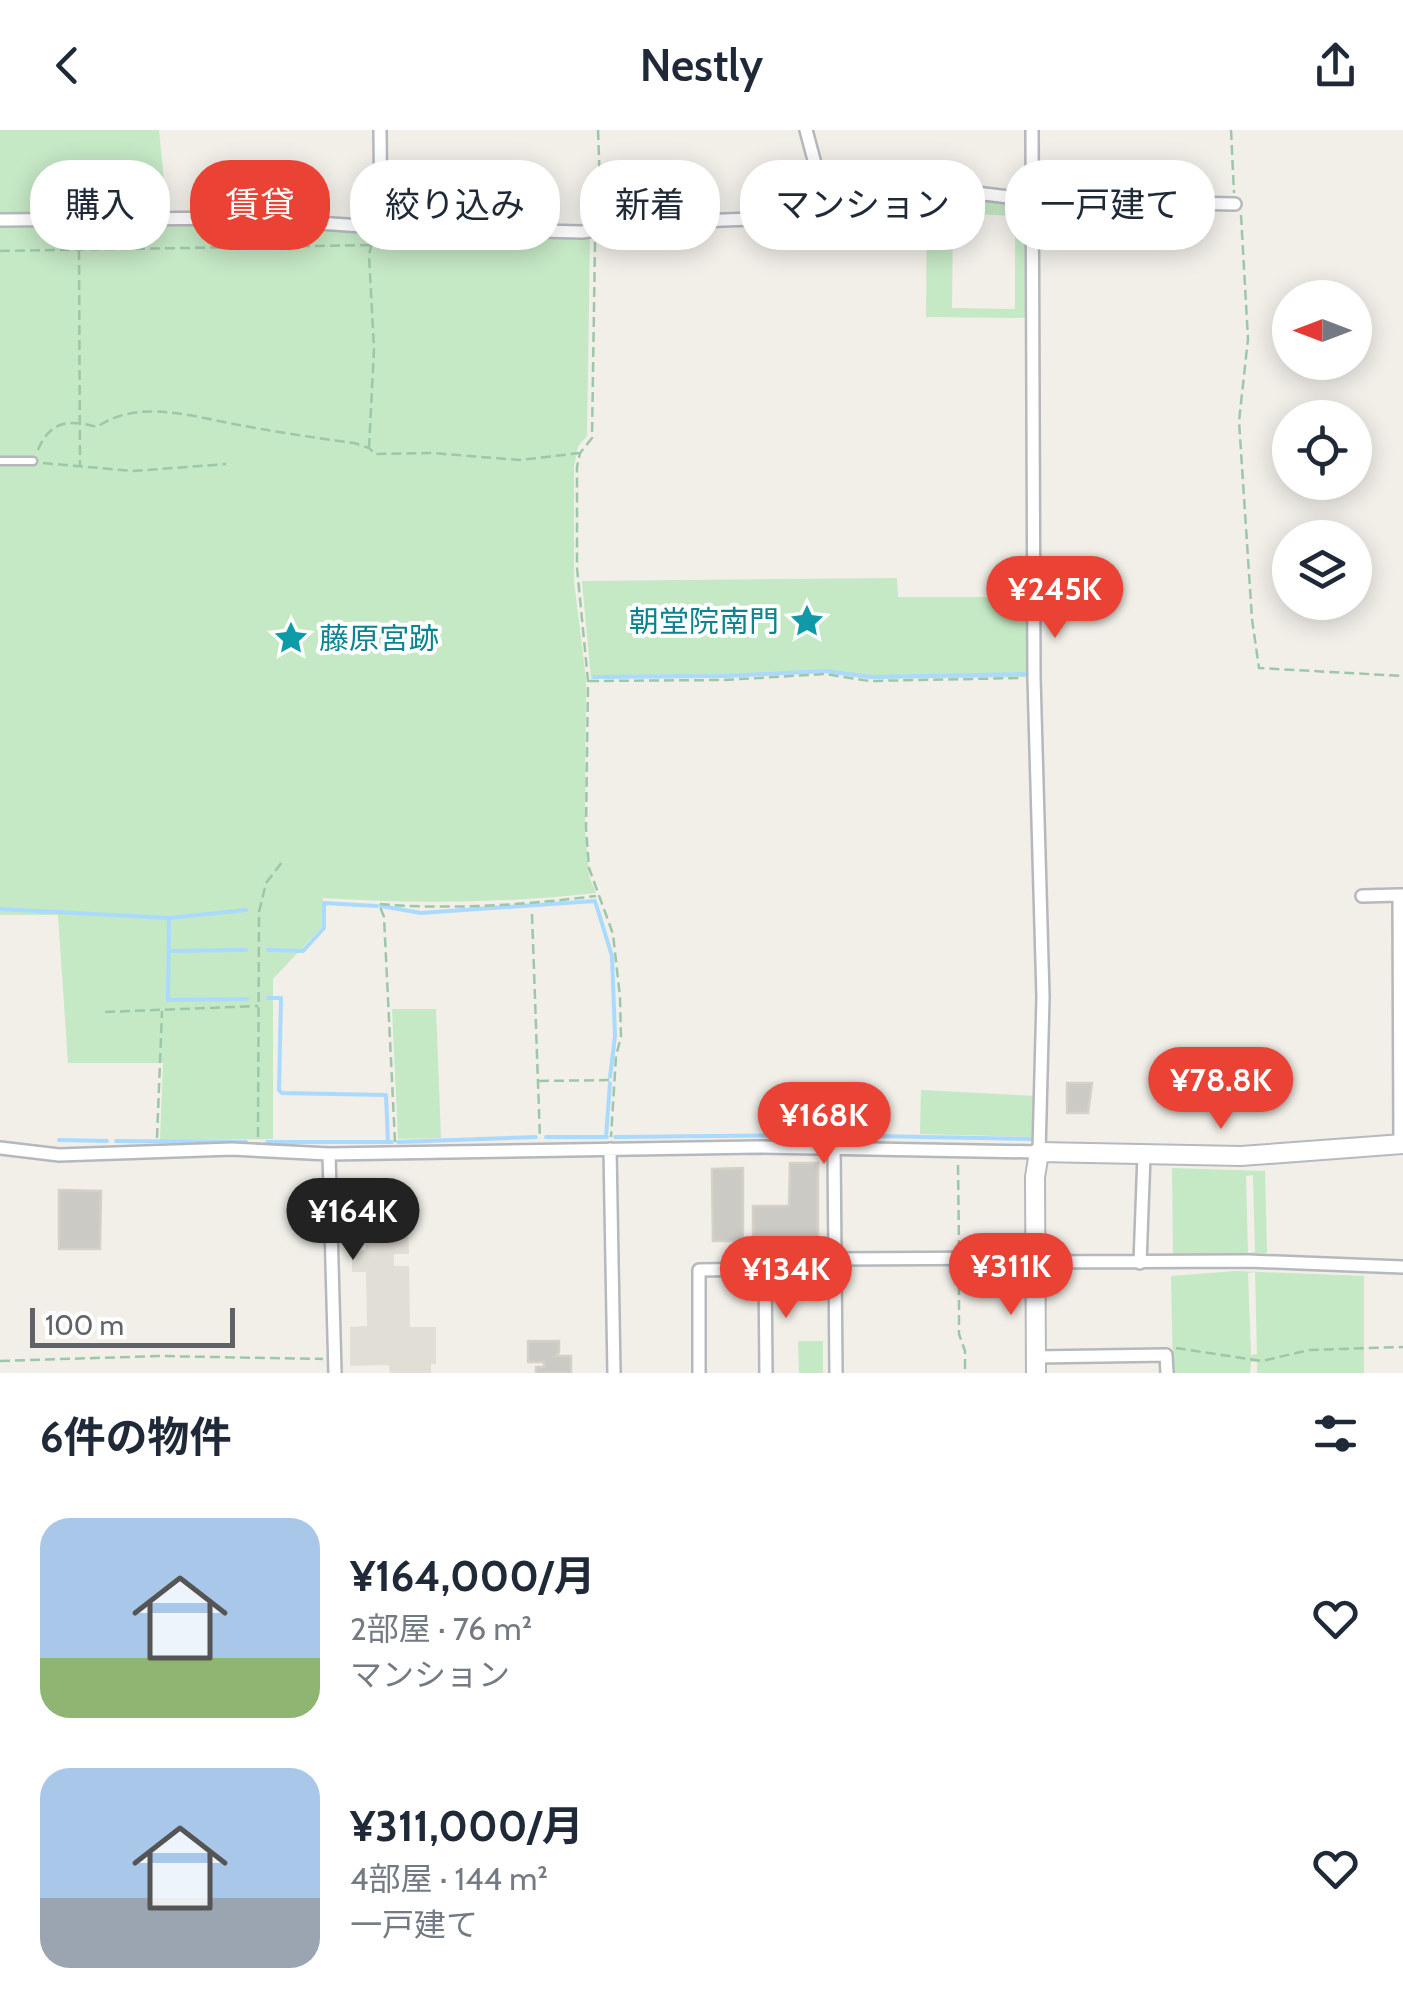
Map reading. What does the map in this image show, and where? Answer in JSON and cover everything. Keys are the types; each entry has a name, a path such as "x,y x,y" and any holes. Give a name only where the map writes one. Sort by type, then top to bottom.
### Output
{"street":[{"path":"380,130 380,160"},
{"path":"806,130 814,160"},
{"path":"1032,130 1032,160"},
{"path":"1215,204 1235,204"},
{"path":"0,220 243,218 350,225"},
{"path":"1032,250 1034,678 1043,997 1035,1177 1036,1365 1083,1357 1166,1355 1166,1373"},
{"path":"0,1148 59,1156 258,1149 330,1154 834,1147 1254,1156 1402,1144 1401,895 1362,896"},
{"path":"834,1147 836,1373"},
{"path":"610,1149 614,1373"},
{"path":"330,1154 335,1366"},
{"path":"1140,1263 1144,1155"},
{"path":"699,1373 700,1270 959,1258 1140,1263 1248,1260 1403,1267"},
{"path":"765,1269 766,1373"},
{"path":"1083,1357 1083,1373"}],"lane":[{"path":"0,461 32,462"}],"path":[{"path":"598,130 598,160"},
{"path":"1231,130 1235,204 1242,216 1248,339 1238,421 1259,668 1403,676"},
{"path":"170,248 350,245"},
{"path":"0,251 79,250 80,467"},
{"path":"369,448 374,391 370,250"},
{"path":"597,250 592,438 580,453 576,468 577,568 588,681 586,828 591,880 609,922 617,959 621,1037 610,1149"},
{"path":"226,464 134,471 32,462 43,436 59,423 80,422 97,427 110,418 139,412 183,412 369,448 375,454 432,453 520,460 580,453"},
{"path":"588,681 724,680 824,674 870,681 1034,678"},
{"path":"258,1149 259,912 266,883 282,862"},
{"path":"395,1153 384,917 378,904 423,908 531,904 598,895"},
{"path":"532,914 540,1150"},
{"path":"104,1012 258,1006"},
{"path":"156,1139 162,1010"},
{"path":"538,1081 615,1080"},
{"path":"958,1149 959,1334 965,1351 965,1373"},
{"path":"1173,1348 1262,1361 1309,1350 1403,1348"},
{"path":"0,1361 159,1356 335,1366"}],"shaded area":[{"path":"394,1180 395,1186 407,1185 407,1206 393,1206 393,1215 408,1216 409,1254 394,1254 394,1266 409,1266 410,1327 436,1327 436,1364 431,1364 431,1373 390,1373 389,1365 350,1366 350,1327 367,1326 366,1272 352,1272 352,1250 366,1250 365,1215 379,1214 378,1207 366,1207 366,1187"}],"green space":[{"name":"藤原宮跡","path":"0,130 159,130 162,160 30,160 30,250 170,250 170,223 190,224 190,250 330,250 330,228 350,229 350,250 560,250 560,235 580,236 580,250 590,250 587,436 578,446 574,467 574,581 586,679 585,829 589,876 596,893 459,901 323,898 324,925 273,979 273,1139 160,1140 163,1063 68,1063 58,915 0,915"},
{"path":"985,202 1005,203 1005,216 985,215"},
{"path":"927,250 953,250 952,308 1015,309 1015,250 1028,250 1029,318 926,317"},
{"name":"朝堂院南門","path":"897,578 898,597 1031,597 1031,677 869,679 828,673 591,679 582,581"},
{"path":"392,1009 436,1009 441,1138 398,1139"},
{"path":"921,1090 1036,1096 1036,1137 920,1134"},
{"path":"1172,1168 1265,1171 1267,1253 1173,1257","holes":["1253,1175 1255,1252 1248,1253 1246,1176"]},
{"path":"1236,1271 1364,1276 1364,1373 1257,1373 1257,1362 1251,1362 1250,1373 1173,1373 1171,1276","holes":["1255,1272 1257,1354 1251,1355 1248,1273"]},
{"path":"798,1341 823,1341 823,1373 799,1373"}],"building":[{"path":"1067,1083 1092,1083 1088,1113 1067,1113"},
{"path":"790,1163 818,1163 818,1242 753,1241 753,1206 789,1206"},
{"path":"743,1168 743,1241 713,1241 712,1169"},
{"path":"59,1190 101,1191 100,1249 59,1249"},
{"path":"528,1341 559,1341 556,1356 571,1356 571,1373 536,1373 536,1367 544,1367 544,1362 528,1362"}],"waterway":[{"path":"594,677 825,671 871,677 1030,674"},
{"path":"381,906 421,913 595,901 612,956 615,1036 610,1077"},
{"path":"268,950 303,951 324,928 324,903 377,906"},
{"path":"0,909 169,918 168,1000 247,999"},
{"path":"169,918 246,910"},
{"path":"169,951 246,950"},
{"path":"268,998 281,998 279,1090 386,1095 388,1142"},
{"path":"606,1137 610,1083"},
{"path":"615,1137 824,1135 1032,1139"},
{"path":"398,1142 536,1137"},
{"path":"546,1137 607,1137"},
{"path":"59,1140 107,1141"},
{"path":"116,1141 246,1142"},
{"path":"267,1142 392,1142"}],"place":[{"name":"朝堂院南門","path":"807,621"},
{"name":"藤原宮跡","path":"291,638"}]}
